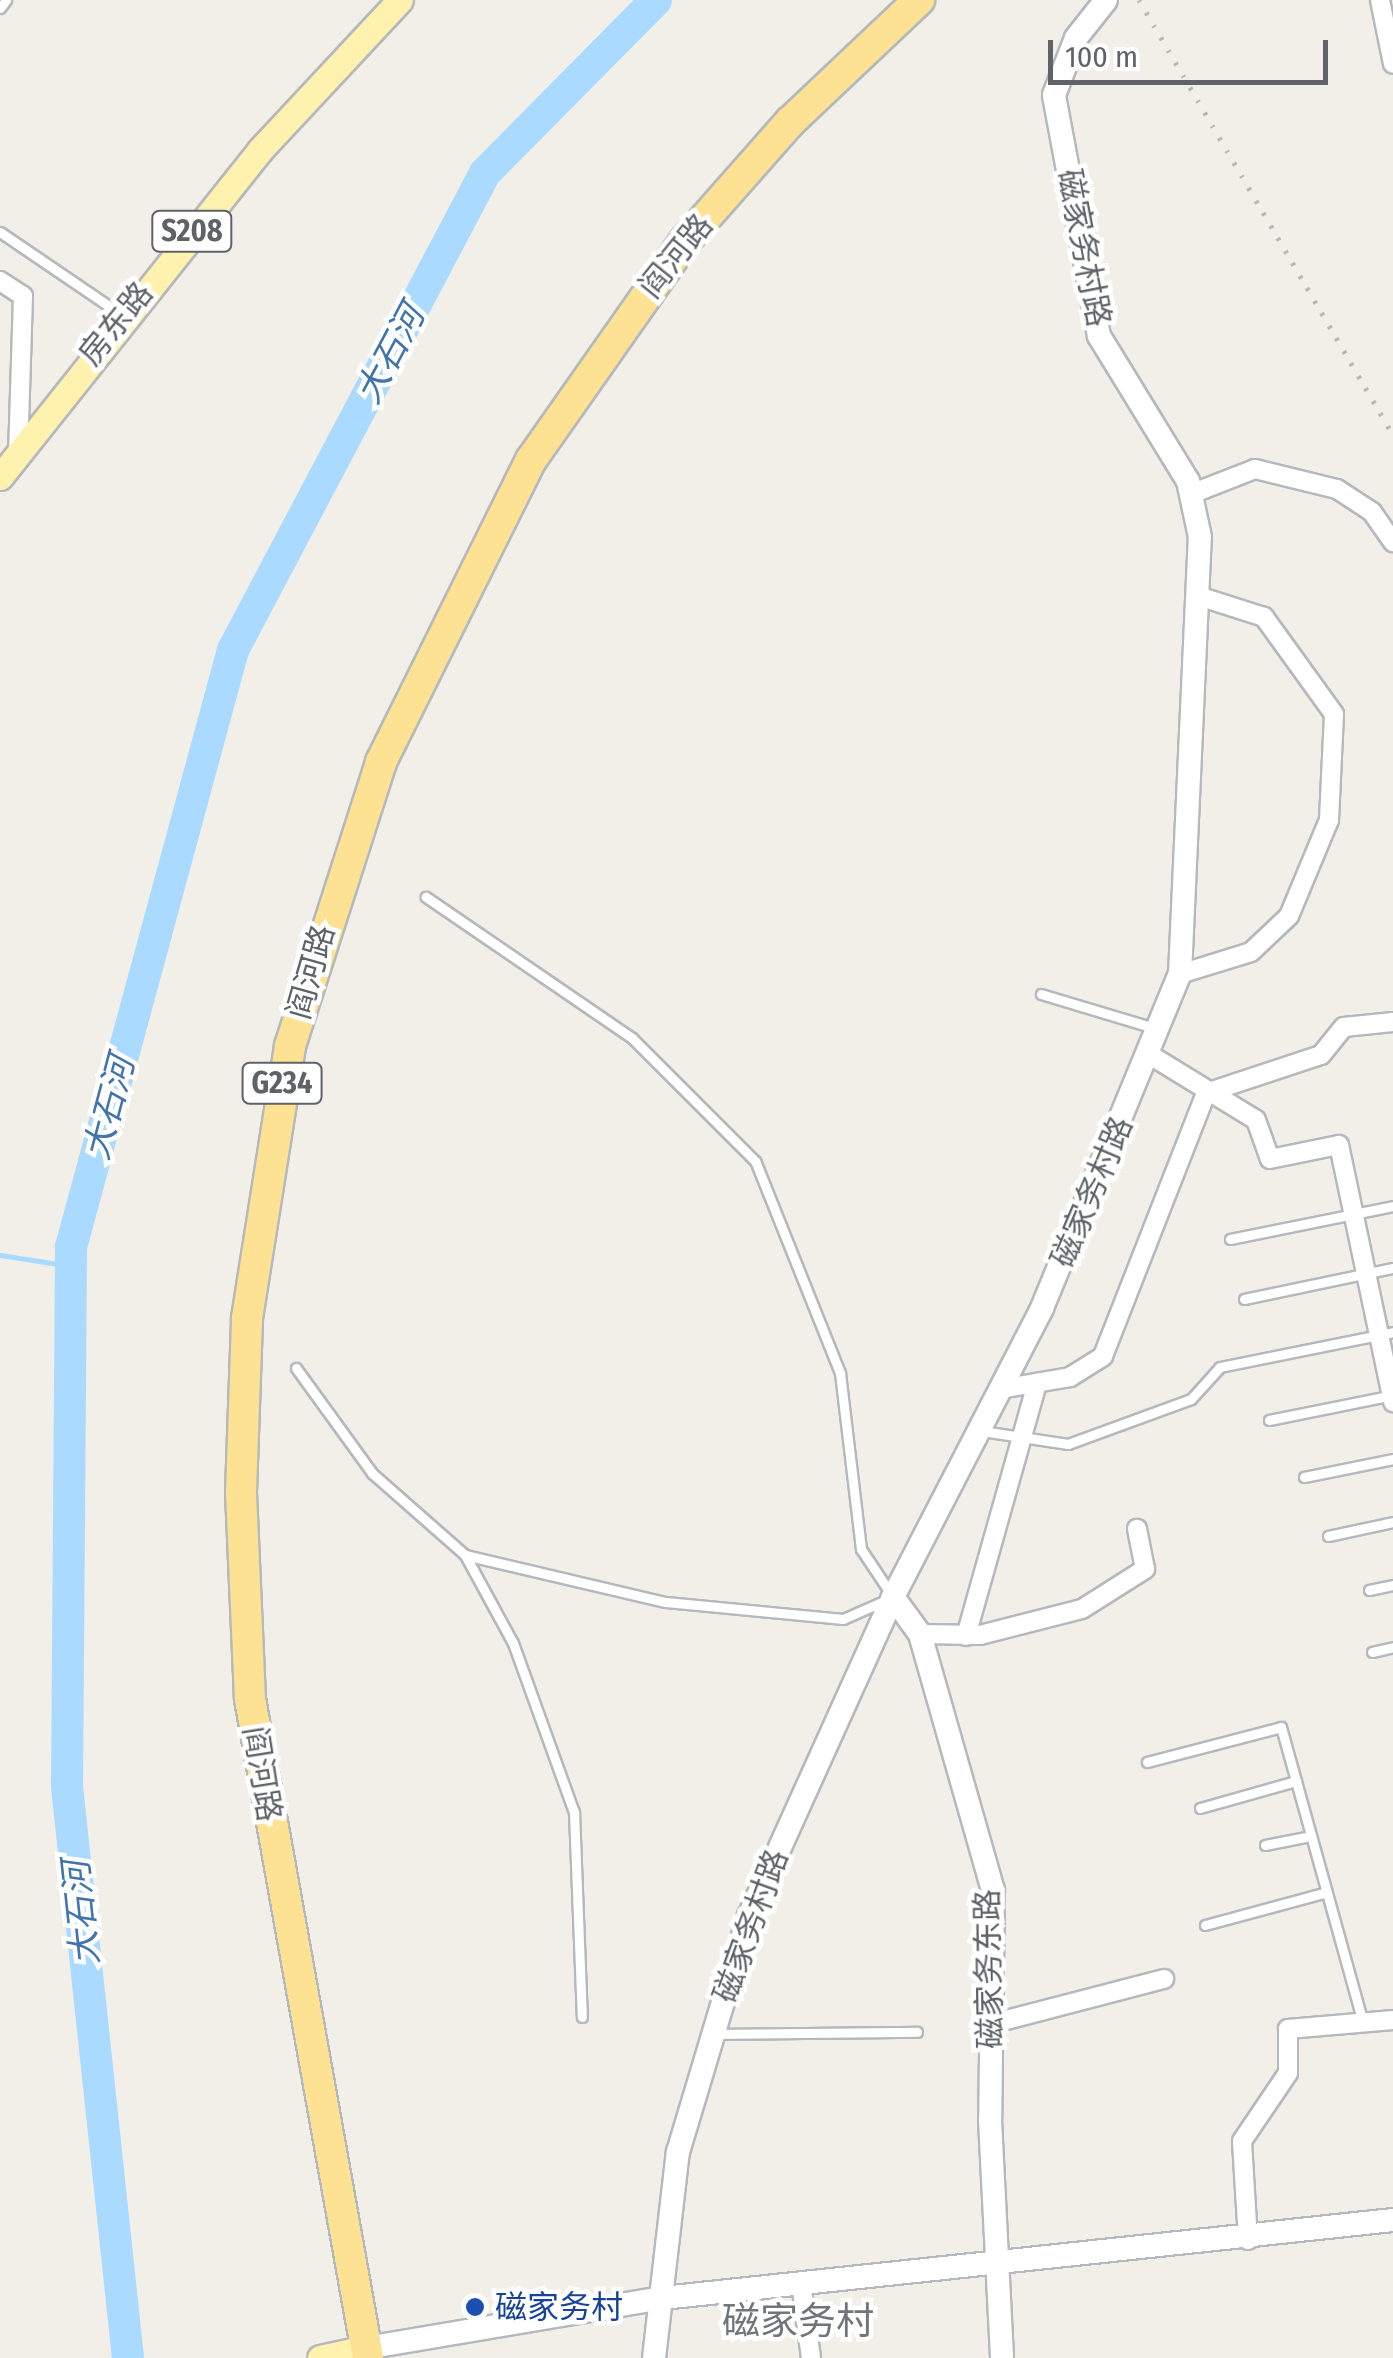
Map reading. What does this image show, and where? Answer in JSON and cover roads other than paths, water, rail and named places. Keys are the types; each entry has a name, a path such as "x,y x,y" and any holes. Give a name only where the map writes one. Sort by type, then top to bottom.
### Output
{"highway":[{"name":"阎河路","path":"367,2353 250,1700 241,1492 248,1318 290,1046 381,762 531,460 685,241 790,122 919,0"}],"main road":[{"name":"房东路","path":"0,477 122,316 400,0"},
{"path":"320,2358 367,2353"}],"street":[{"name":"磁家务村路","path":"654,2358 678,2152 749,1916 893,1597 1000,1389 1161,1030 1180,974 1198,596 1191,494 1099,336 1054,95 1076,38 1106,0"},
{"path":"1380,0 1393,64"},
{"path":"0,281 23,296 18,450"},
{"path":"1191,494 1255,469 1337,489 1372,512 1393,542"},
{"path":"1180,974 1251,952 1289,916 1329,820 1334,714 1264,617 1198,596"},
{"path":"1206,1092 1321,1055 1344,1027 1393,1022"},
{"path":"1150,1055 1256,1120 1270,1159 1338,1146 1366,1274 1386,1333 1393,1398"},
{"path":"1000,1389 1070,1377 1103,1356 1206,1092"},
{"path":"966,1636 1037,1383"},
{"path":"920,1634 966,1636 1082,1609 1145,1569 1137,1529"},
{"name":"磁家务东路","path":"893,1597 920,1634 993,1890 991,2024 1002,2358"},
{"path":"991,2024 1164,1979"},
{"path":"1248,2240 1242,2141 1288,2073 1288,2029 1393,2020"},
{"path":"367,2353 664,2298 996,2262 1248,2240 1393,2220"},
{"path":"801,2283 811,2358"}],"lane":[{"path":"0,8 6,0"},
{"path":"0,232 122,316"},
{"path":"426,897 632,1038 755,1161 840,1373 861,1549 893,1597 843,1620 666,1602 465,1555"},
{"path":"1041,994 1161,1030"},
{"path":"1230,1238 1393,1206"},
{"path":"1244,1299 1393,1268"},
{"path":"979,1430 1020,1440 1068,1444 1191,1398 1220,1367 1386,1333"},
{"path":"296,1368 372,1472 465,1555 513,1643 574,1812 582,2017"},
{"path":"1268,1420 1393,1398"},
{"path":"1304,1477 1393,1460"},
{"path":"1328,1536 1393,1522"},
{"path":"1368,1590 1393,1585"},
{"path":"1372,1652 1393,1648"},
{"path":"1147,1762 1281,1727 1363,2022"},
{"path":"1200,1808 1296,1781"},
{"path":"1265,1845 1311,1836"},
{"path":"1205,1925 1327,1892"},
{"path":"714,2034 917,2032"}],"waterway":[{"name":"大石河","path":"128,2358 67,1786 71,1247 233,650 485,173 656,0"},
{"path":"0,1255 71,1266"}],"railway":[{"path":"1139,0 1393,435"}],"place":[{"name":"磁家务村","path":"475,2307"}],"district":[{"name":"磁家务村","path":"798,2322"}]}
